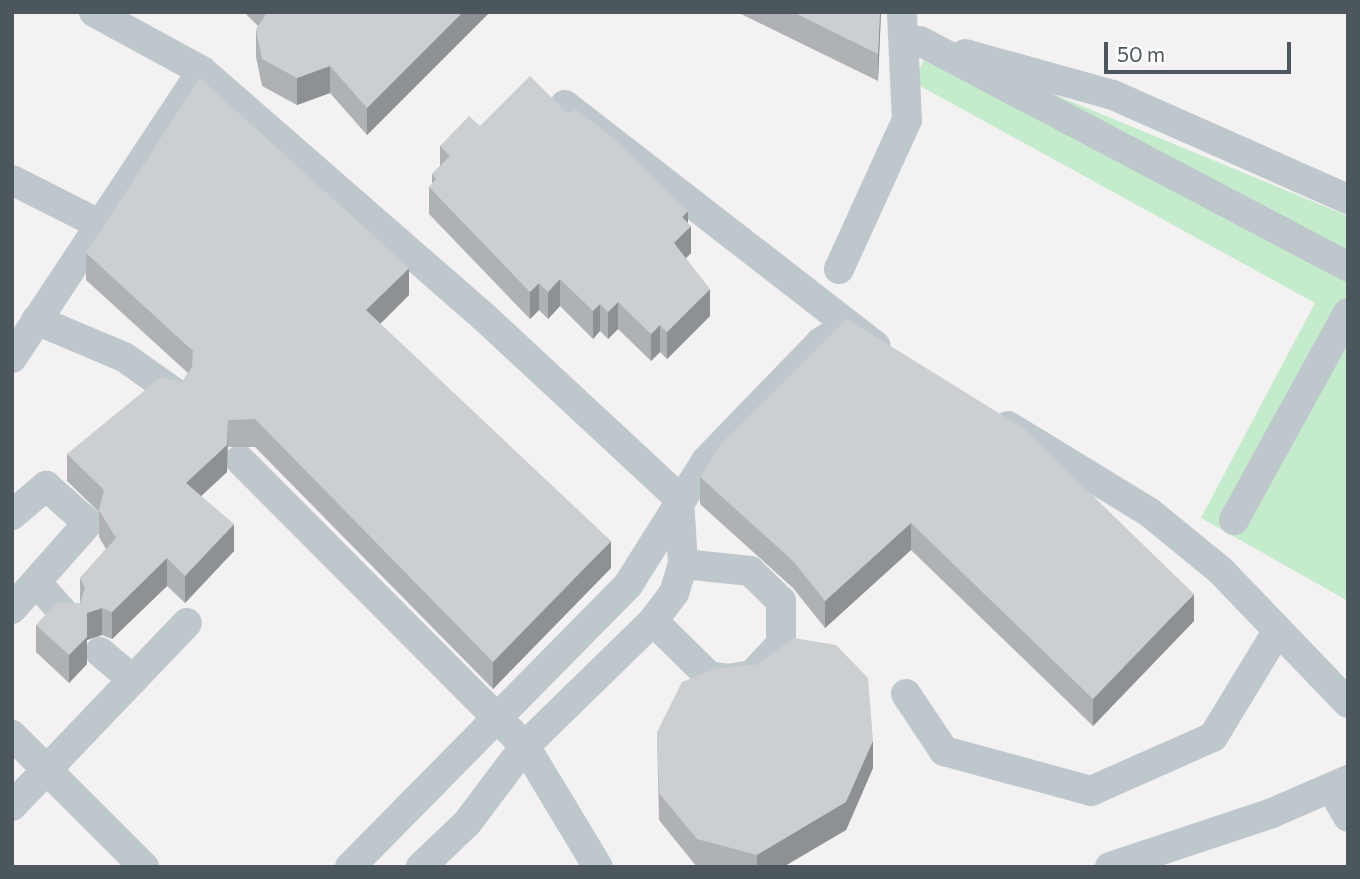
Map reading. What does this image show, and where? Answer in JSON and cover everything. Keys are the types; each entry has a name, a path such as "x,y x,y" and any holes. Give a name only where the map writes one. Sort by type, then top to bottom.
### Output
{"street":[{"path":"94,12 202,71 484,317 679,498 683,564 674,593 653,621 525,746 467,823 421,867"},
{"path":"907,31 1113,95 1348,199"},
{"path":"907,31 1348,267"},
{"path":"839,270 907,120 907,31"},
{"path":"12,358 26,325 101,225 202,71"},
{"path":"565,105 848,325 900,360"},
{"path":"12,180 101,225"},
{"path":"1234,520 1340,350 1348,313"},
{"path":"26,325 124,357 175,393"},
{"path":"350,867 628,585 679,498 821,342 848,325"},
{"path":"983,411 1149,512 1221,571 1348,703"},
{"path":"240,460 525,746 598,867"},
{"path":"12,515 46,486 88,523 12,610"},
{"path":"653,621 709,676 727,679 752,675 781,644 781,601 750,571 683,564"},
{"path":"37,583 68,618"},
{"path":"12,806 187,623"},
{"path":"906,694 944,751 1091,791 1213,737 1278,630"},
{"path":"100,652 133,680"},
{"path":"12,735 144,867"},
{"path":"1111,867 1340,784 1348,817"}],"green space":[{"path":"932,44 1348,216 1348,601 1201,518 1315,303 913,82"}],"building":[{"path":"267,12 463,12 367,108 330,66 297,78 262,59 256,30"},
{"path":"793,12 880,12 878,54"},
{"path":"530,76 568,114 574,108 620,143 688,211 682,217 691,226 674,243 710,289 667,332 660,325 651,334 618,302 608,312 600,304 593,311 560,279 548,292 539,283 530,292 429,187 436,179 432,174 450,156 440,146 469,116 480,126"},
{"path":"200,78 409,268 366,310 611,541 493,662 255,419 228,420 227,445 186,483 234,524 185,576 167,558 112,612 102,608 87,613 87,637 69,655 36,625 56,603 80,603 85,588 80,578 116,538 99,510 104,490 67,454 161,377 182,382 192,367 193,351 86,253"},
{"path":"847,319 1023,428 1194,594 1093,699 911,523 825,601 793,561 700,477 720,445"},
{"path":"794,638 836,645 868,678 873,741 846,802 757,855 697,839 659,793 657,732 682,682 717,668 756,665"}]}
